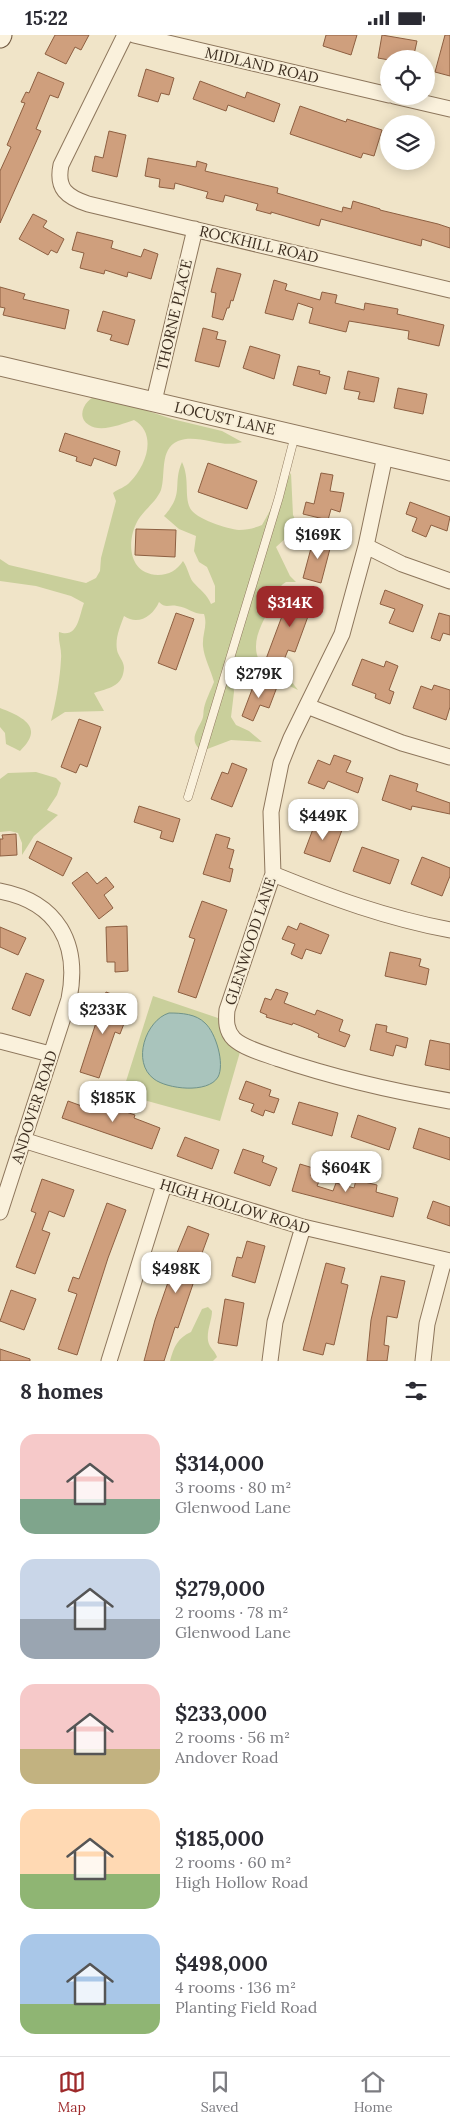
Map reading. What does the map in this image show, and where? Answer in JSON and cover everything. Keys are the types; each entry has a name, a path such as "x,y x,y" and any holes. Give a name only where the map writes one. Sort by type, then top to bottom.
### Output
{"street":[{"name":"ROCKHILL ROAD","path":"125,35 61,165 60,184 70,196 88,204 450,290"},
{"name":"MIDLAND ROAD","path":"134,35 380,93"},
{"path":"433,105 450,109"},
{"name":"THORNE PLACE","path":"154,401 195,229"},
{"name":"LOCUST LANE","path":"0,366 450,471"},
{"name":"GLENWOOD LANE","path":"385,456 366,546 342,635 281,763 271,812 273,874 227,1010 226,1022 233,1038 240,1043 308,1069 385,1090 450,1101"},
{"path":"366,546 402,564 450,581"},
{"path":"307,707 402,743 450,757"},
{"path":"273,874 345,903 450,931"},
{"name":"ANDOVER ROAD","path":"0,891 30,901 46,912 63,933 70,951 73,968 71,985 0,1212"},
{"path":"0,1041 50,1054"},
{"name":"HIGH HOLLOW ROAD","path":"23,1140 303,1227 447,1260"},
{"path":"109,1361 164,1185"},
{"path":"270,1361 275,1322 303,1227"},
{"path":"423,1361 427,1323 447,1260"}],"lane":[{"path":"188,797 279,497 295,435"}],"green space":[{"path":"100,395 172,419 222,431 242,442 226,444 186,439 172,445 168,450 164,463 161,490 138,520 132,537 132,555 135,563 141,569 158,575 166,574 178,567 183,561 192,580 211,604 215,602 215,586 207,567 199,562 194,551 196,536 179,529 164,516 176,495 179,470 182,462 186,475 188,503 193,512 212,523 239,530 251,529 262,525 291,473 293,515 296,521 308,532 286,538 276,547 290,576 296,582 286,582 278,589 258,632 256,647 260,662 291,681 298,690 253,670 237,668 232,672 234,692 231,717 236,725 249,731 262,742 231,740 202,751 195,743 196,732 203,719 205,705 214,682 204,651 204,614 181,607 164,605 159,602 149,615 140,620 129,619 124,616 117,641 118,652 124,665 123,674 114,686 94,693 104,711 65,712 51,721 58,690 61,655 59,632 70,632 74,629 84,603 71,596 36,586 0,581 0,559 9,565 86,583 96,578 100,571 101,558 116,501 113,493 128,484 141,468 145,459 148,442 146,433 134,420 105,428 89,425 85,421 82,412 91,399"},
{"path":"0,708 23,719 31,729 31,735 27,743 20,751 6,744 5,733 0,727"},
{"path":"36,772 56,778 61,783 57,795 47,810 58,815 34,836 22,855 22,843 18,833 10,831 0,832 0,779 8,773"},
{"path":"153,996 218,1018 220,1029 226,1042 240,1052 220,1121 122,1094"},
{"path":"208,1307 212,1311 208,1340 217,1357 213,1361 170,1361 177,1343 191,1332 202,1309"}],"water":[{"path":"169,1013 193,1016 205,1023 213,1034 220,1057 220,1071 218,1077 206,1086 187,1088 168,1085 154,1079 147,1072 143,1063 144,1042 154,1024 161,1017"}],"building":[{"path":"55,35 89,35 81,50 75,47 66,64 45,54"},
{"path":"326,35 357,35 351,55 323,46"},
{"path":"382,35 417,41 415,50 380,50 380,58 378,58"},
{"path":"445,35 450,35 450,76 435,72"},
{"path":"146,69 174,78 169,95 161,93 158,102 138,96"},
{"path":"38,72 64,83 58,98 50,95 36,129 41,131 0,223 0,171 11,147 7,145 25,103 21,102 26,92 29,93"},
{"path":"200,81 245,98 247,92 280,104 274,122 228,105 226,111 193,99"},
{"path":"300,106 346,122 347,119 380,129 380,136 374,156 363,153 361,158 290,134"},
{"path":"109,131 126,135 117,177 92,171 95,156 103,158"},
{"path":"148,158 196,167 197,161 207,164 205,171 278,188 277,193 342,212 343,207 351,209 353,201 380,210 438,224 450,228 450,248 422,239 421,246 321,219 319,226 271,212 271,214 256,210 258,204 225,195 223,202 206,198 208,192 175,183 174,189 159,187 160,179 145,176"},
{"path":"33,214 47,221 43,227 64,239 57,253 51,250 48,255 19,239"},
{"path":"77,232 113,241 111,248 141,257 144,249 158,254 151,279 128,272 127,277 105,270 104,274 80,268 84,253 72,250"},
{"path":"217,268 241,274 233,301 231,300 223,320 212,317 216,293 211,292"},
{"path":"274,280 287,284 285,290 320,300 322,292 337,295 335,303 364,310 365,303 398,309 397,314 444,325 439,346 408,339 409,331 349,321 346,332 309,323 313,308 298,303 293,320 265,313"},
{"path":"0,287 25,294 23,299 69,310 65,329 3,315 5,308 0,307"},
{"path":"103,311 135,320 128,345 110,340 112,335 97,331"},
{"path":"203,328 218,332 216,339 226,341 219,367 195,361"},
{"path":"250,346 280,355 274,379 243,368"},
{"path":"298,366 320,371 319,374 330,377 326,394 293,385"},
{"path":"348,371 379,378 374,402 358,399 360,392 344,389"},
{"path":"398,388 427,394 423,414 394,408"},
{"path":"65,433 120,451 116,466 94,458 91,466 76,461 77,457 59,451"},
{"path":"208,463 257,481 247,509 198,492"},
{"path":"321,473 333,475 330,491 344,493 340,512 331,509 328,520 303,514 306,502 314,504"},
{"path":"410,502 450,517 447,531 431,525 426,537 412,531 417,518 406,514"},
{"path":"136,529 176,530 175,557 135,555"},
{"path":"314,537 332,541 321,583 303,578"},
{"path":"385,590 423,605 413,632 389,623 395,609 380,604"},
{"path":"291,592 314,600 295,652 288,650 282,665 266,659"},
{"path":"176,613 194,619 176,670 158,663"},
{"path":"439,613 450,616 450,635 443,633 440,641 431,638"},
{"path":"362,659 384,667 386,661 398,666 389,690 394,692 390,704 375,698 376,694 352,685"},
{"path":"256,679 277,687 269,708 260,705 253,721 242,716"},
{"path":"434,685 450,690 450,707 446,720 413,708 421,686 432,690"},
{"path":"79,719 101,727 87,767 80,764 76,773 61,767"},
{"path":"334,755 351,761 346,772 363,778 358,793 328,781 324,789 308,783 318,760 330,765"},
{"path":"232,763 247,769 232,807 211,799 222,772 228,774"},
{"path":"390,775 418,784 416,791 450,803 450,814 412,806 411,810 382,800"},
{"path":"139,806 180,819 173,842 160,838 162,831 134,822"},
{"path":"316,821 342,830 330,862 304,853"},
{"path":"16,834 17,855 0,856 0,839 3,839 2,835"},
{"path":"216,834 230,838 227,848 234,850 229,868 233,869 230,882 203,874"},
{"path":"37,841 72,858 63,876 29,858"},
{"path":"362,847 399,860 390,884 353,871"},
{"path":"422,857 450,868 450,876 442,896 411,884"},
{"path":"87,872 97,884 106,877 114,887 104,895 113,908 99,919 72,883"},
{"path":"202,901 227,910 196,998 178,992 195,939 189,937"},
{"path":"300,923 329,935 321,954 306,949 302,959 291,954 295,944 282,939 288,926 297,930"},
{"path":"127,926 128,971 115,972 115,962 107,962 106,927"},
{"path":"0,927 26,938 18,955 0,947"},
{"path":"390,952 421,959 419,966 429,969 426,985 385,976"},
{"path":"26,973 44,980 30,1016 12,1009"},
{"path":"276,989 288,993 284,1003 315,1015 317,1010 343,1020 339,1031 350,1035 345,1047 318,1037 319,1034 311,1030 293,1023 292,1025 266,1017 267,1015 260,1012 265,998 271,1000"},
{"path":"106,992 125,999 118,1018 125,1021 120,1034 115,1032 99,1078 80,1072"},
{"path":"376,1024 387,1026 386,1032 408,1038 406,1048 396,1045 393,1056 370,1050"},
{"path":"430,1040 450,1044 450,1070 425,1065"},
{"path":"246,1081 271,1090 269,1096 279,1099 274,1113 265,1110 263,1116 251,1111 254,1104 239,1099"},
{"path":"68,1101 90,1109 93,1101 135,1115 134,1118 160,1128 152,1149 62,1118"},
{"path":"299,1102 338,1113 332,1136 292,1124"},
{"path":"358,1115 396,1128 389,1150 351,1137"},
{"path":"419,1128 450,1138 450,1160 413,1148"},
{"path":"185,1137 219,1150 212,1169 177,1156"},
{"path":"243,1149 264,1156 262,1162 277,1168 270,1186 234,1173"},
{"path":"300,1164 313,1168 311,1176 320,1179 317,1186 333,1191 336,1183 354,1188 356,1180 377,1185 376,1192 398,1198 393,1217 292,1191"},
{"path":"42,1179 74,1190 64,1217 49,1211 42,1230 50,1233 35,1274 16,1267 36,1213 31,1211"},
{"path":"433,1201 450,1207 450,1226 427,1218"},
{"path":"107,1203 126,1210 108,1258 77,1355 58,1349 77,1294 68,1291 73,1277 79,1279"},
{"path":"188,1226 209,1234 191,1283 193,1284 178,1328 175,1327 164,1361 144,1361 155,1320 174,1265 172,1265"},
{"path":"247,1241 265,1246 255,1283 232,1276 237,1257 242,1258"},
{"path":"326,1263 345,1268 341,1283 348,1285 334,1345 326,1343 323,1355 303,1350"},
{"path":"381,1276 405,1281 397,1318 387,1316 384,1345 389,1346 387,1361 367,1361 371,1320"},
{"path":"11,1290 36,1299 24,1330 0,1321"},
{"path":"225,1299 244,1303 237,1346 218,1343"},
{"path":"0,1349 30,1359 30,1361 0,1361"}]}
